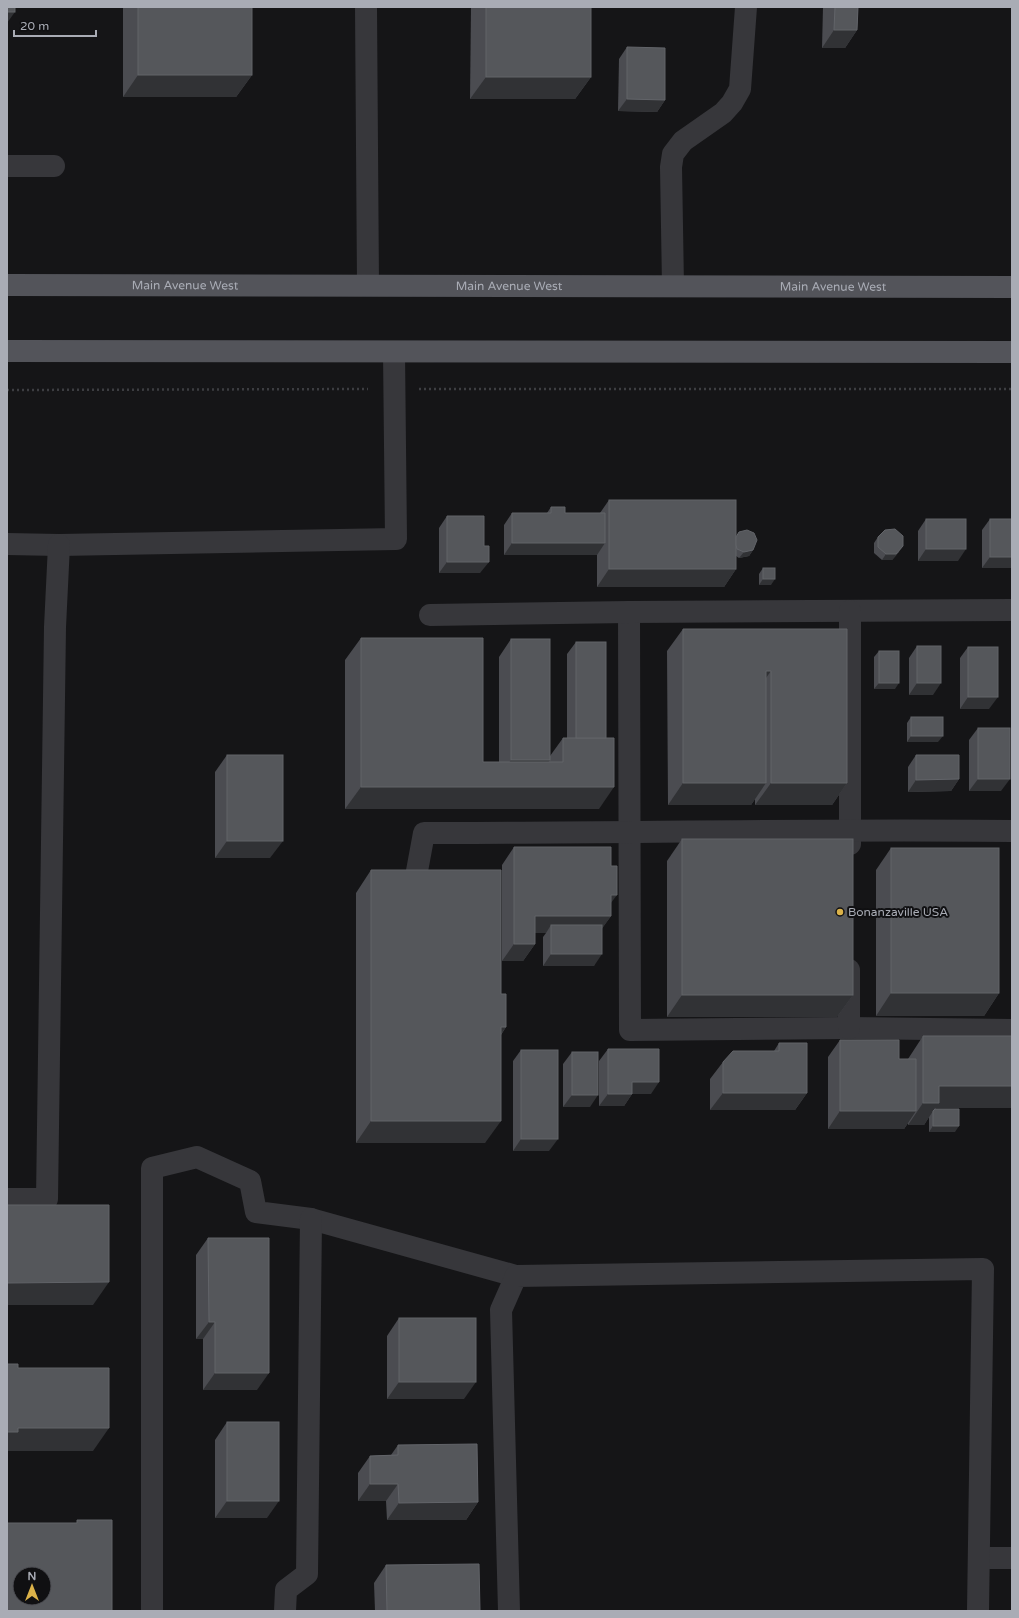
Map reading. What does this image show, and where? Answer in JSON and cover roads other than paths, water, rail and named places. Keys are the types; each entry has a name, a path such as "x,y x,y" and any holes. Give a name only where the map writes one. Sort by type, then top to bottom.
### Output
{"main road":[{"name":"Main Avenue West","path":"7,285 1012,287"},
{"path":"7,351 1012,352"}],"street":[{"path":"366,7 368,285"},
{"path":"674,286 672,154 682,141 723,113 732,103 740,89 746,7"},
{"path":"7,166 54,166"},
{"path":"7,544 60,545 396,539 394,352"},
{"path":"7,1199 47,1199 55,627 60,545"},
{"path":"430,615 629,612 1012,610"},
{"path":"850,611 850,861"},
{"path":"629,612 630,1030 849,1028 1012,1030"},
{"path":"417,871 424,833 630,833 850,830 1012,831"},
{"path":"849,1028 850,948"},
{"path":"152,1611 152,1168 197,1157 250,1181 256,1212 311,1219 516,1276 983,1268 978,1611"},
{"path":"285,1611 286,1590 308,1574 311,1219"},
{"path":"509,1611 501,1310 516,1276"},
{"path":"979,1558 1012,1558"}],"place":[{"name":"Bonanzaville USA","path":"840,912"}]}
